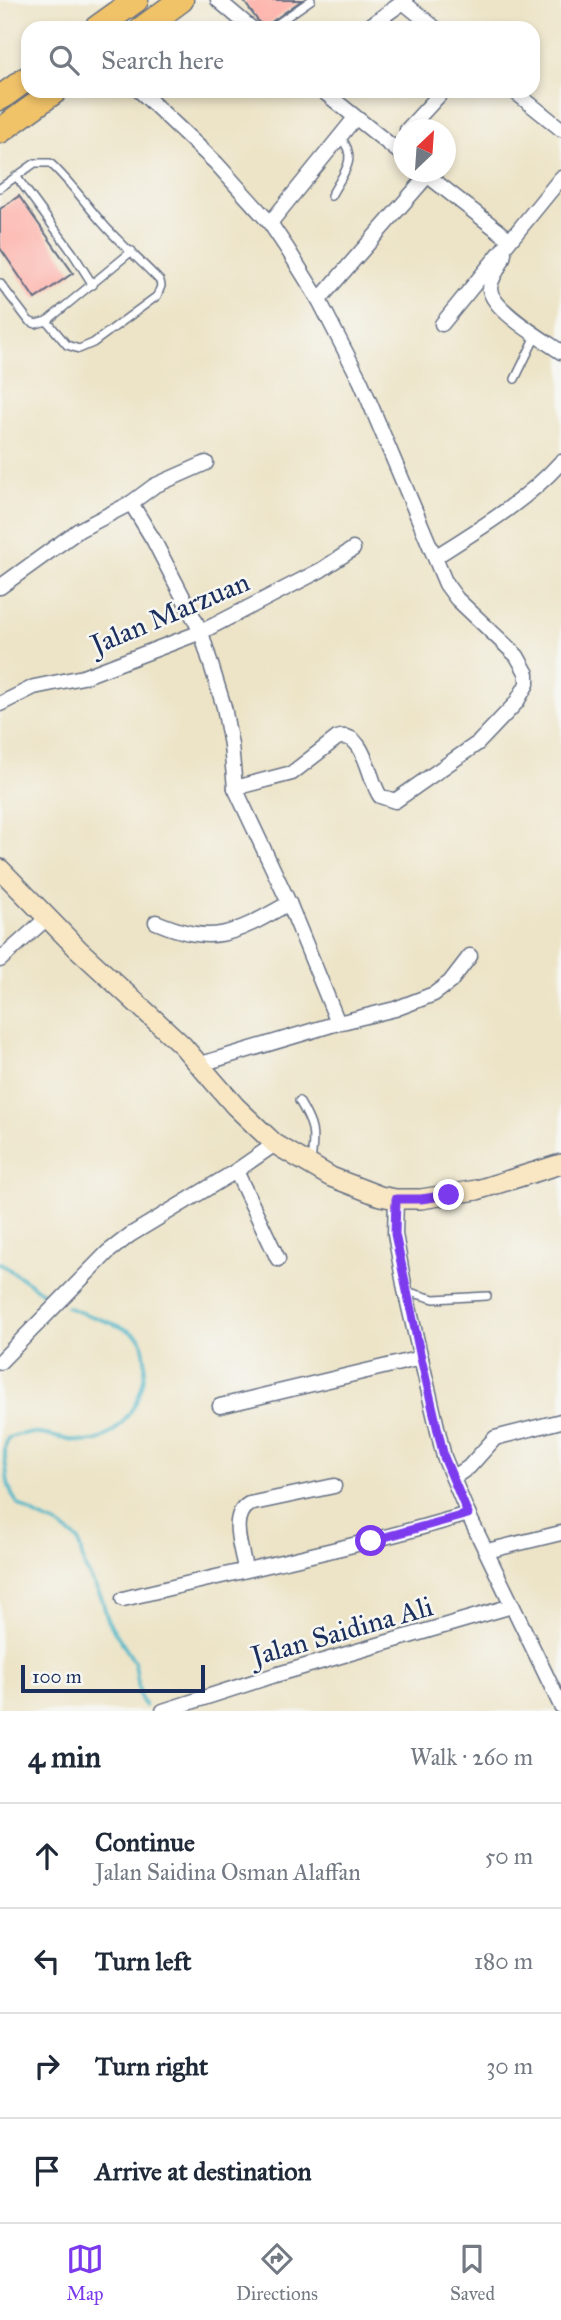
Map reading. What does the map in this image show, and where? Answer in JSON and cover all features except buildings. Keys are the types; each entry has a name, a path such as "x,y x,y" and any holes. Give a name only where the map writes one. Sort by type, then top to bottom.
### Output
{"highway":[{"path":"107,21 136,0"},
{"path":"152,21 181,0"},
{"path":"0,98 21,83"},
{"path":"0,131 45,98"}],"street":[{"path":"219,0 243,21"},
{"path":"377,21 404,1 427,21"},
{"path":"148,98 216,163 270,223 318,300 361,382 446,584 457,599 517,656 527,674 527,684 516,703 478,743 395,801 380,796 359,745 351,737 345,736 337,738 292,773 235,788"},
{"path":"331,98 391,146"},
{"path":"416,119 436,98"},
{"path":"523,98 561,129"},
{"path":"270,223 355,118"},
{"path":"442,324 561,178"},
{"path":"318,300 417,182"},
{"path":"435,182 506,244"},
{"path":"506,244 503,259 492,278 490,289 493,299 503,311 561,352"},
{"path":"435,557 485,525 531,490 561,462"},
{"path":"0,587 79,530 131,503 154,486 206,463"},
{"path":"131,503 201,632 224,707 235,788 289,903 338,1023"},
{"name":"Jalan Marzuan","path":"0,704 34,687 83,677 201,632 321,570 353,549"},
{"path":"0,869 47,918 201,1064 235,1106 275,1144 311,1166 353,1186 396,1199 421,1199 477,1190 561,1164"},
{"path":"156,922 178,931 216,936 228,934 259,920 289,903"},
{"path":"0,960 47,918"},
{"path":"201,1064 338,1023 396,1009 434,994 450,982 470,956"},
{"path":"0,1362 108,1252 130,1235 236,1171 275,1144"},
{"path":"236,1171 278,1259"},
{"path":"396,1199 395,1234 405,1290 444,1457 512,1606 557,1688 561,1706"},
{"path":"220,1405 421,1358"},
{"path":"453,1478 469,1467 495,1438 561,1421"},
{"path":"245,1569 237,1518 243,1507 334,1486"},
{"path":"123,1599 344,1548 468,1514"},
{"path":"487,1551 561,1533"},
{"name":"Jalan Saidina Ali","path":"163,1711 187,1707 275,1675 512,1606"}],"lane":[{"path":"281,21 311,0"},
{"path":"331,196 350,159 350,151 340,137"},
{"path":"0,188 35,163 50,163 162,286 158,296 93,344 79,349 67,345 47,321"},
{"path":"16,176 93,285"},
{"path":"0,283 29,321 36,324 47,321 132,251"},
{"path":"515,379 537,335"},
{"path":"299,1101 312,1122 314,1137 311,1166"},
{"path":"405,1290 434,1299 487,1296"}],"waterway":[{"path":"0,1263 49,1297"},
{"path":"67,1307 115,1324 141,1339 145,1356 142,1387 134,1407 124,1420 110,1434 96,1440 82,1442 39,1434 8,1438 5,1448 8,1483 18,1504 60,1526 78,1540 85,1568 102,1599 108,1621 135,1663 140,1697 145,1706"}],"route":[{"path":"371,1541 468,1514 444,1457 405,1290 395,1234 396,1199 449,1195"}]}
